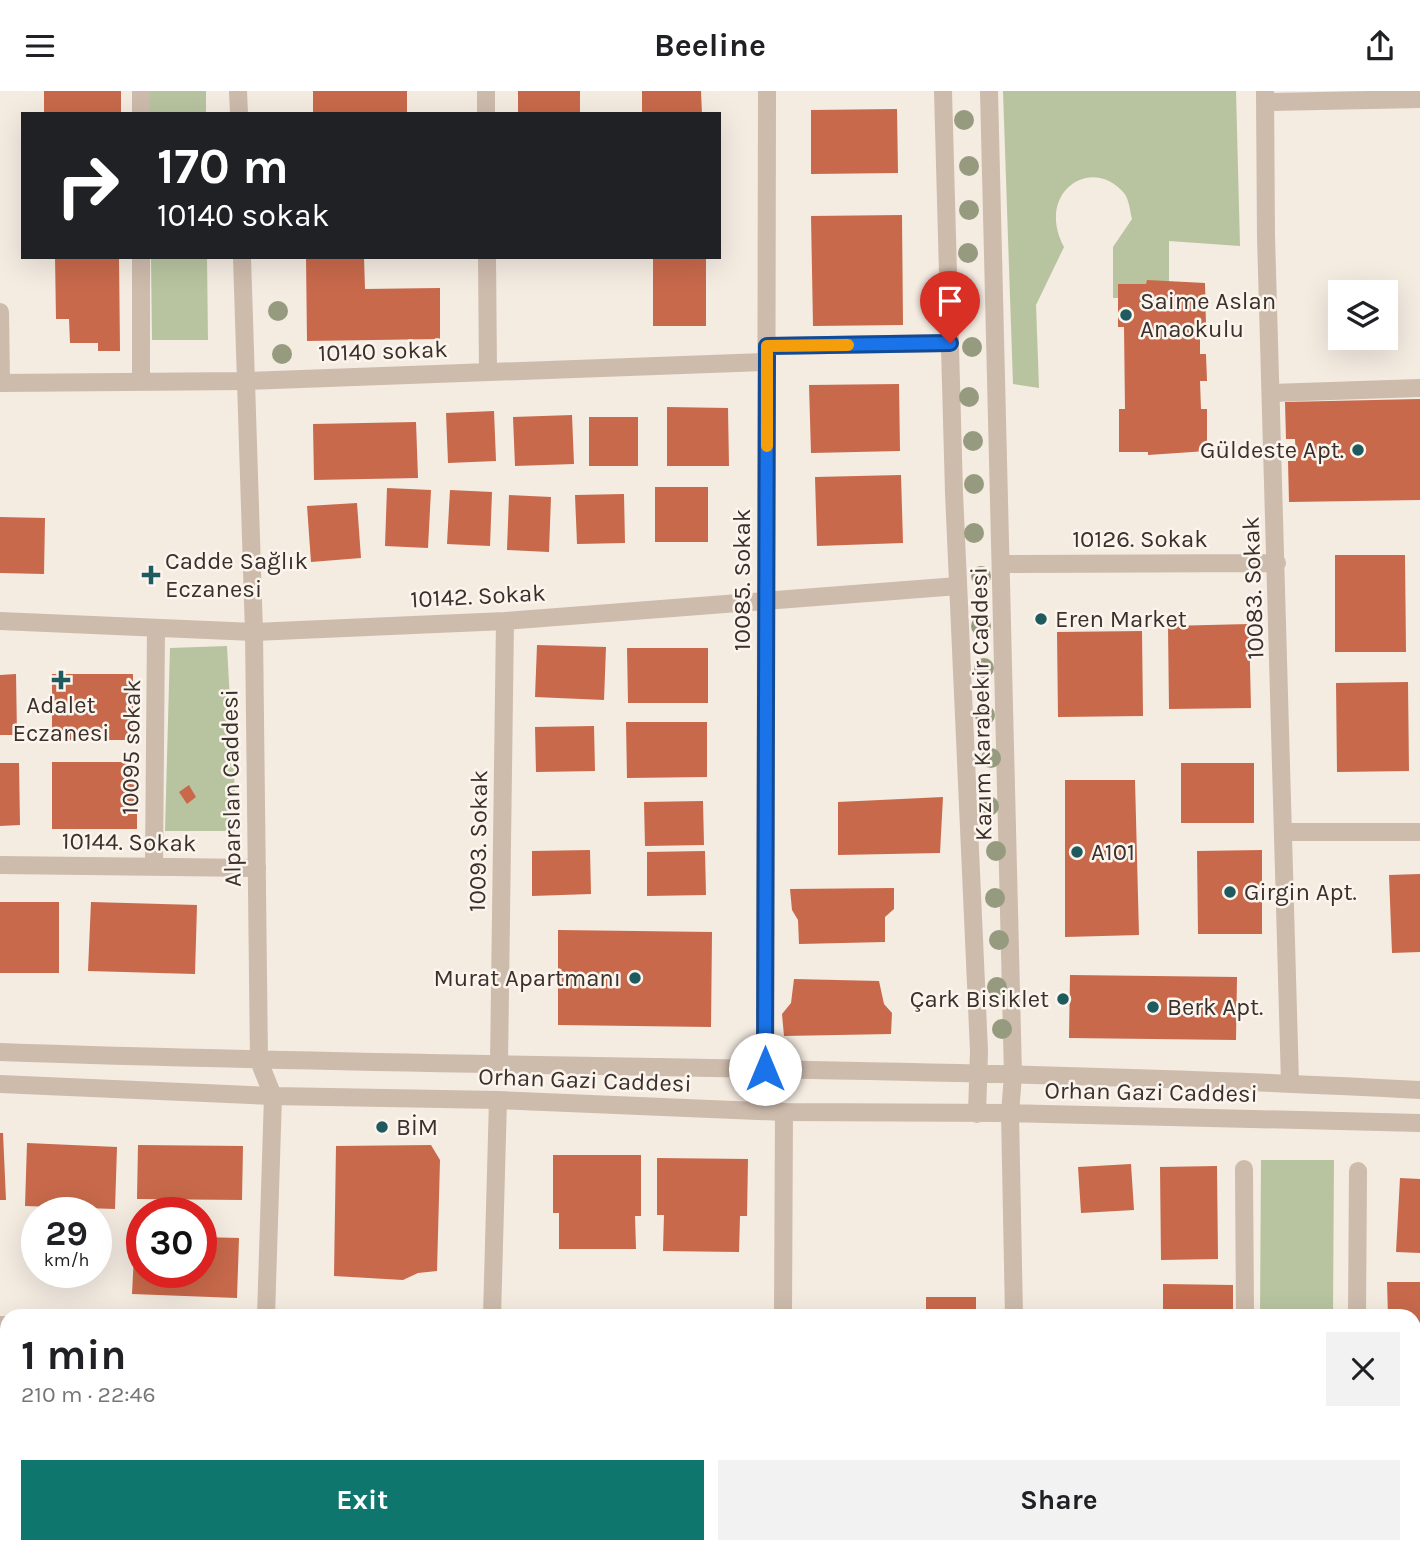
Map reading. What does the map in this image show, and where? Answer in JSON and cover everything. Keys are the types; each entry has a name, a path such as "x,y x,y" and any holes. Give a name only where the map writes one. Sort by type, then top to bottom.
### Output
{"street":[{"path":"141,91 141,112"},
{"path":"238,91 239,112"},
{"path":"486,91 486,112"},
{"name":"10085. Sokak","path":"765,1069 767,91"},
{"name":"Kazım Karabekir Caddesi","path":"943,91 958,586 978,1074 977,1114"},
{"name":"Kazım Karabekir Caddesi","path":"989,91 1003,564 1013,1075 1010,1114 1014,1309"},
{"path":"1266,96 1420,99"},
{"name":"10083. Sokak","path":"1266,96 1266,236 1290,1083"},
{"path":"141,259 141,382"},
{"name":"Alparslan Caddesi","path":"242,259 254,632 258,1061 273,1096 266,1309"},
{"path":"487,259 488,372"},
{"path":"0,312 0,383"},
{"name":"10140 sokak","path":"0,383 244,381 488,372 950,343"},
{"path":"1272,393 1420,388"},
{"name":"10126. Sokak","path":"1003,564 1277,563"},
{"name":"10142. Sokak","path":"0,621 254,632 505,621 958,586"},
{"name":"10093. Sokak","path":"499,1063 505,621"},
{"name":"10095 sokak","path":"154,866 156,628"},
{"path":"1284,832 1420,832"},
{"name":"10144. Sokak","path":"0,865 257,869"},
{"name":"Orhan Gazi Caddesi","path":"0,1052 258,1061 499,1063 978,1074 1290,1083 1420,1090"},
{"name":"Orhan Gazi Caddesi","path":"0,1084 273,1096 498,1100 784,1112 1420,1123"},
{"path":"492,1309 498,1100"},
{"path":"783,1309 784,1112"},
{"path":"1244,1169 1245,1309"},
{"path":"1357,1309 1358,1171"}],"green space":[{"path":"150,91 206,91 206,112 150,112"},
{"path":"1003,91 1236,91 1240,246 1169,241 1169,298 1113,298 1113,247 1132,219 1127,198 1111,182 1097,177 1083,179 1071,185 1056,210 1057,228 1064,247 1036,305 1039,388 1013,384"},
{"path":"151,259 207,259 208,340 152,340"},
{"path":"227,646 237,831 165,831 170,648"},
{"path":"1261,1160 1334,1160 1333,1309 1260,1309"}],"building":[{"path":"44,91 121,91 121,112 44,112"},
{"path":"313,91 407,91 407,112 313,112"},
{"path":"518,91 580,91 580,112 518,112"},
{"path":"642,91 701,91 702,112 642,112"},
{"path":"897,109 898,173 811,174 811,110"},
{"path":"902,215 903,325 813,326 811,216"},
{"path":"55,259 119,259 120,351 98,351 98,343 70,343 69,319 56,319"},
{"path":"306,259 364,259 365,289 440,288 440,339 307,341"},
{"path":"653,259 706,259 706,326 653,326"},
{"path":"1147,280 1205,283 1206,326 1200,326 1200,354 1206,354 1207,381 1200,381 1201,409 1207,409 1207,451 1148,455 1148,452 1119,452 1119,409 1125,409 1124,327 1118,327 1118,284 1146,284"},
{"path":"899,384 900,451 811,453 809,385"},
{"name":"Güldeste Apt.","path":"1420,399 1420,500 1289,502 1288,461 1296,461 1295,439 1286,439 1285,402"},
{"path":"667,407 728,408 729,466 667,466"},
{"path":"494,411 496,461 448,463 446,413"},
{"path":"572,415 574,464 515,466 513,417"},
{"path":"589,417 638,417 638,466 589,466"},
{"path":"416,422 418,478 314,480 313,424"},
{"path":"901,475 903,543 817,546 815,477"},
{"path":"655,487 708,487 708,542 655,542"},
{"path":"387,488 431,490 428,548 385,546"},
{"path":"450,490 492,492 490,546 447,544"},
{"path":"624,494 625,543 577,544 575,495"},
{"path":"509,495 551,497 549,552 507,550"},
{"path":"357,503 361,558 311,562 307,506"},
{"path":"0,517 45,518 44,574 0,573"},
{"path":"1335,555 1405,555 1406,652 1335,652"},
{"path":"1249,624 1251,708 1169,709 1168,626"},
{"path":"1142,631 1143,716 1058,717 1057,632"},
{"path":"537,645 606,647 604,700 535,697"},
{"path":"627,648 708,648 708,703 628,703"},
{"path":"16,674 17,735 0,735 0,675"},
{"path":"52,674 133,674 133,740 52,740"},
{"path":"1408,682 1409,771 1337,772 1336,683"},
{"path":"626,722 707,722 707,777 627,778"},
{"path":"594,726 595,771 536,772 535,727"},
{"path":"52,762 137,762 137,829 52,829"},
{"path":"0,763 19,763 20,825 0,826"},
{"path":"1181,763 1254,763 1254,823 1181,823"},
{"path":"1065,780 1135,780 1139,935 1065,937"},
{"path":"189,785 196,797 187,804 179,792"},
{"path":"943,797 940,853 838,855 838,802"},
{"path":"703,801 704,845 645,846 644,802"},
{"path":"590,850 591,894 532,896 532,851"},
{"name":"Girgin Apt.","path":"1262,850 1262,934 1198,934 1197,851"},
{"path":"705,851 706,895 647,896 647,852"},
{"path":"1420,874 1420,952 1392,953 1389,875"},
{"path":"894,888 894,909 885,917 885,942 799,944 798,920 792,910 790,889"},
{"path":"0,902 59,902 59,973 0,973"},
{"path":"91,902 197,905 195,974 88,971"},
{"name":"Murat Apartmanı","path":"558,930 712,932 711,1027 558,1025"},
{"name":"Berk Apt.","path":"1070,975 1237,977 1236,1040 1069,1038"},
{"path":"794,979 879,981 884,1004 892,1013 891,1034 784,1036 782,1014 791,1003"},
{"path":"0,1133 3,1133 6,1200 0,1200"},
{"path":"27,1143 117,1147 115,1209 112,1209 112,1197 25,1197"},
{"path":"138,1145 243,1146 242,1200 217,1200 217,1197 137,1197"},
{"path":"431,1145 440,1160 437,1271 418,1273 403,1280 334,1276 336,1146"},
{"path":"553,1155 641,1155 641,1216 635,1216 636,1249 559,1249 559,1213 553,1213"},
{"path":"657,1158 748,1159 747,1216 740,1216 739,1252 663,1251 664,1215 657,1215"},
{"path":"1131,1164 1134,1210 1081,1213 1078,1167"},
{"path":"1217,1166 1218,1259 1161,1260 1160,1167"},
{"path":"1400,1178 1420,1179 1420,1253 1396,1252"},
{"path":"217,1237 239,1238 237,1298 132,1294 132,1288 217,1288"},
{"path":"1387,1282 1420,1282 1420,1309 1388,1309"},
{"path":"1163,1284 1233,1285 1233,1309 1163,1309"},
{"path":"926,1297 976,1297 976,1309 926,1309"}],"slow traffic":[{"path":"767,446 767,346 848,345"}],"place":[{"name":"Saime Aslan Anaokulu","path":"1126,315"},
{"name":"Güldeste Apt.","path":"1358,450"},
{"name":"Cadde Sağlık Eczanesi","path":"151,575"},
{"name":"Eren Market","path":"1041,619"},
{"name":"Adalet Eczanesi","path":"61,680"},
{"name":"A101","path":"1077,852"},
{"name":"Girgin Apt.","path":"1230,892"},
{"name":"Murat Apartmanı","path":"635,978"},
{"name":"Çark Bisiklet","path":"1063,999"},
{"name":"Berk Apt.","path":"1153,1007"},
{"name":"BİM","path":"382,1127"}],"route":[{"path":"765,1069 767,346 950,343"}]}
